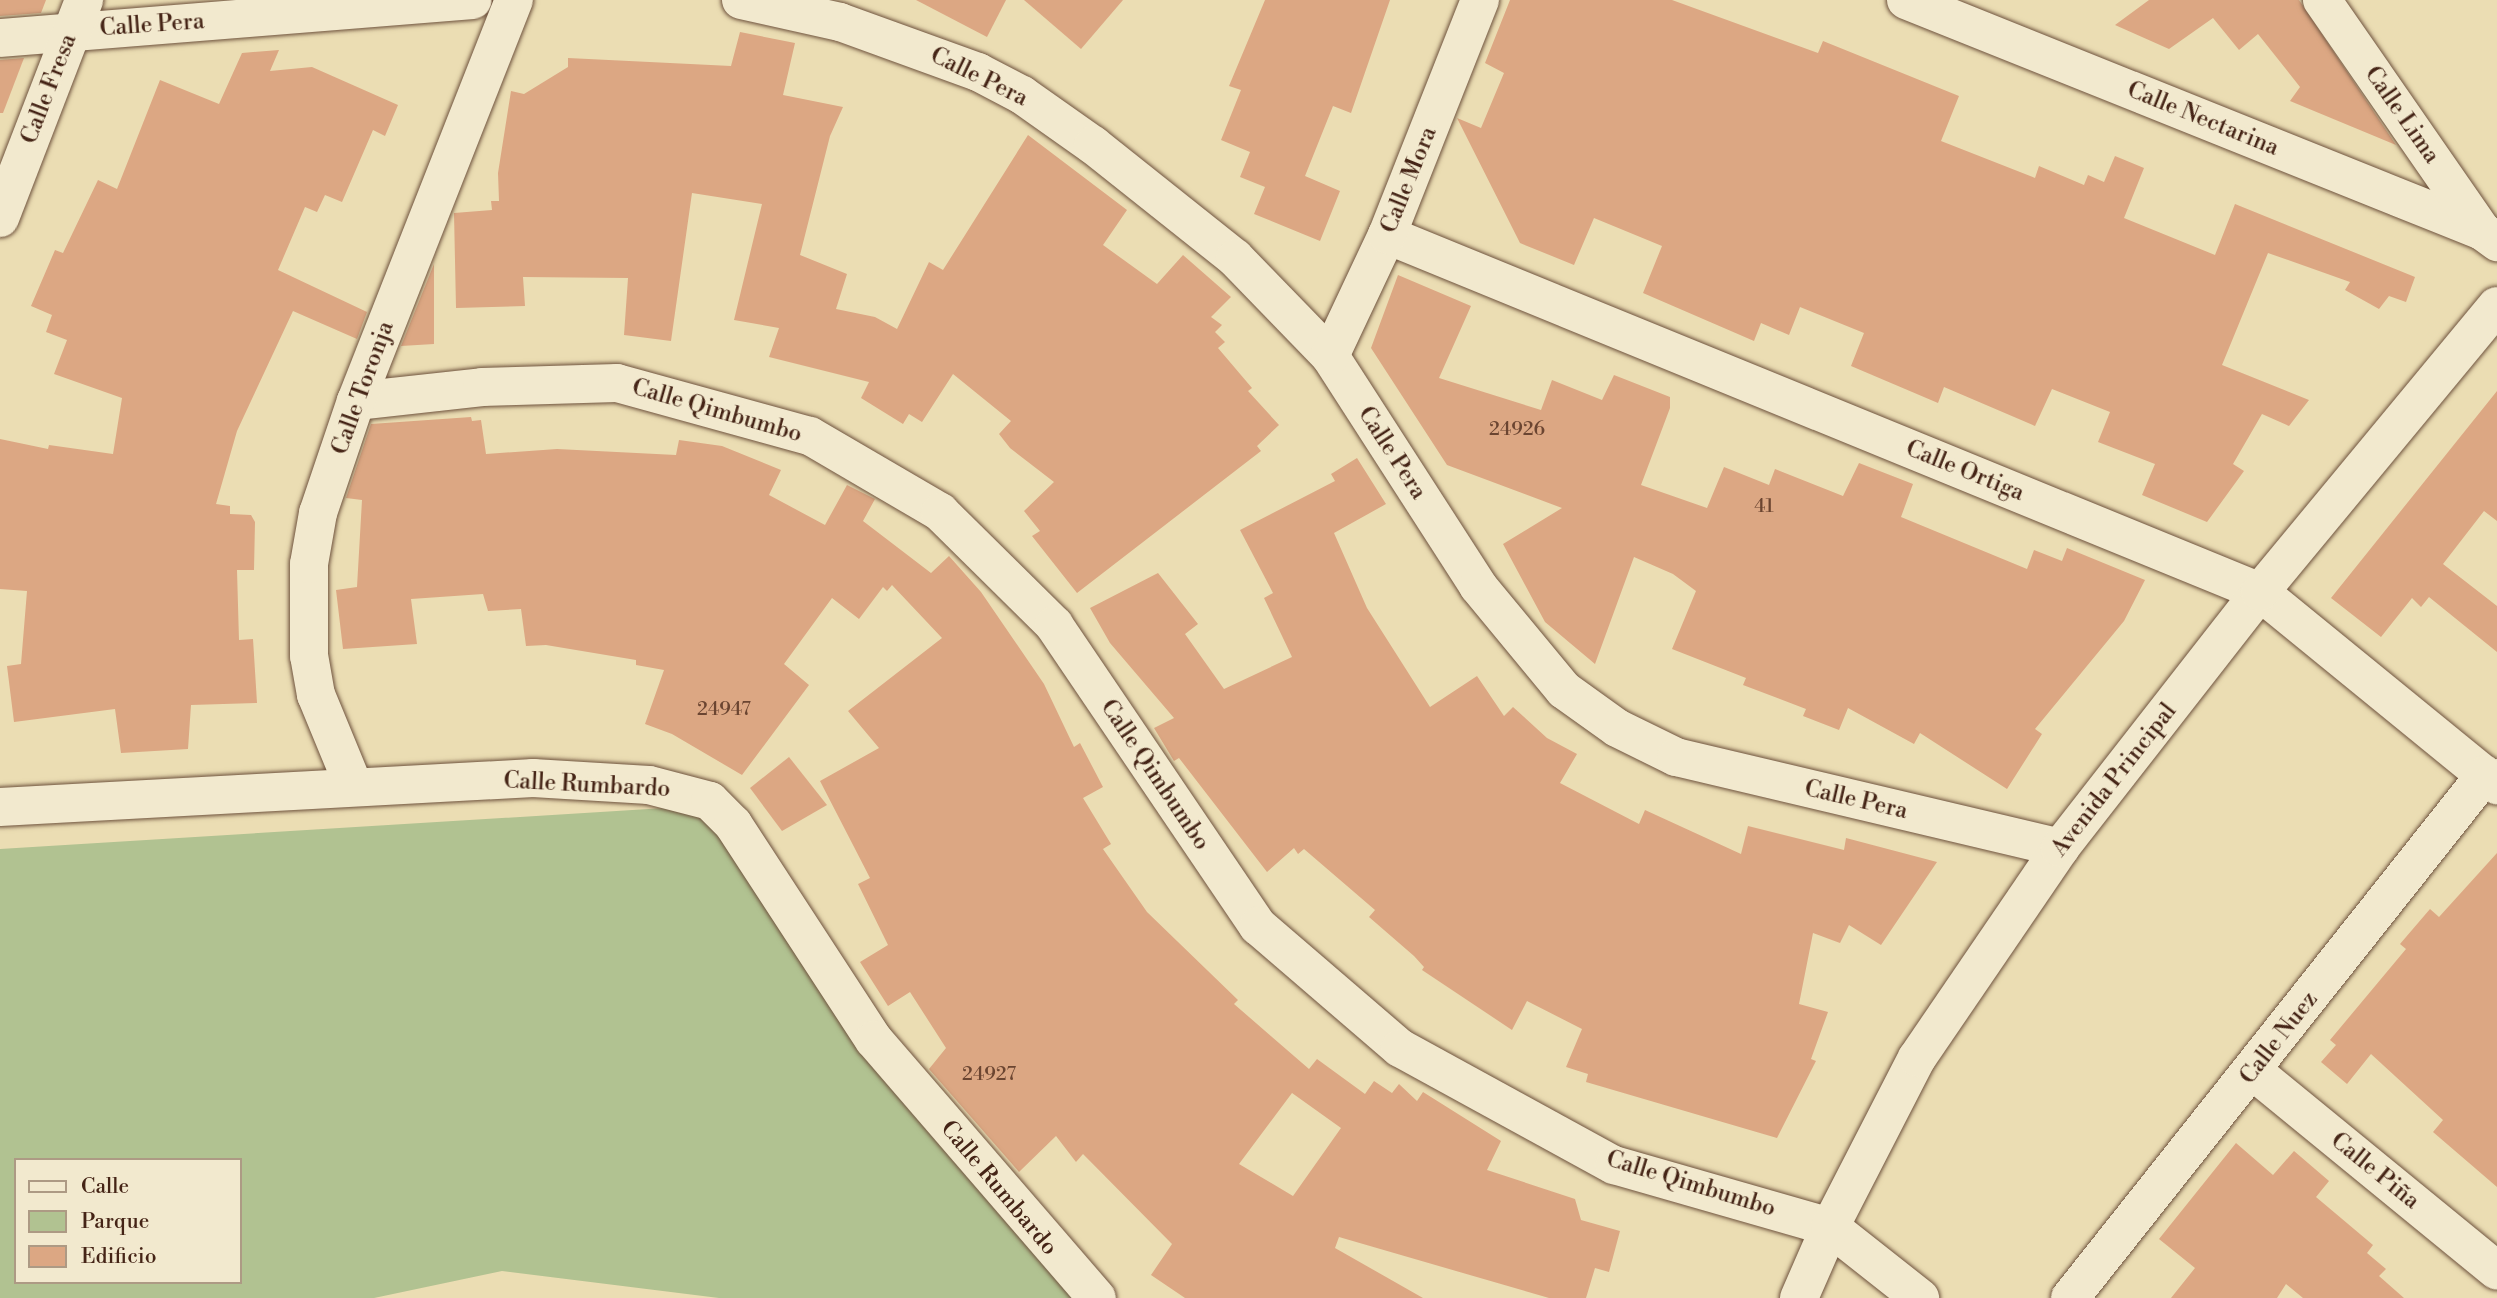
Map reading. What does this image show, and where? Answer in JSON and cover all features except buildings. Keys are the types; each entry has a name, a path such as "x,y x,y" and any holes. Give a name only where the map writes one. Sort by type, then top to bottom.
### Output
{"street":[{"name":"Calle Pera","path":"0,38 78,15 472,0"},
{"name":"Calle Toronja","path":"354,787 316,695 307,617 309,564 318,513 356,401 514,0"},
{"name":"Calle Pera","path":"741,0 840,22 932,52 1022,95 1235,258 1330,356 1478,586 1564,690 1616,728 1676,757 2060,848"},
{"name":"Calle Mora","path":"1330,356 1387,235 1480,0"},
{"name":"Calle Nectarina","path":"1906,0 2489,237"},
{"name":"Calle Lima","path":"2322,0 2489,237"},
{"name":"Calle Fresa","path":"0,218 78,15"},
{"name":"Calle Ortiga","path":"1387,235 2260,592 2491,780"},
{"name":"Avenida Principal","path":"1799,1298 1830,1227 1917,1058 2060,848 2260,592 2497,306"},
{"name":"Calle Qimbumbo","path":"356,401 482,387 617,383 810,436 940,512 1054,625 1258,926 1400,1048 1614,1165 1830,1227 1920,1298"},
{"name":"Calle Rumbardo","path":"0,807 533,778 649,785 710,801 733,824 874,1040 1097,1298"},
{"name":"Calle Nuez","path":"2070,1298 2491,780"},
{"name":"Calle Piña","path":"2253,1071 2497,1271"}],"green space":[{"path":"729,804 1083,1298 719,1298 502,1271 374,1298 0,1298 0,849"}]}
